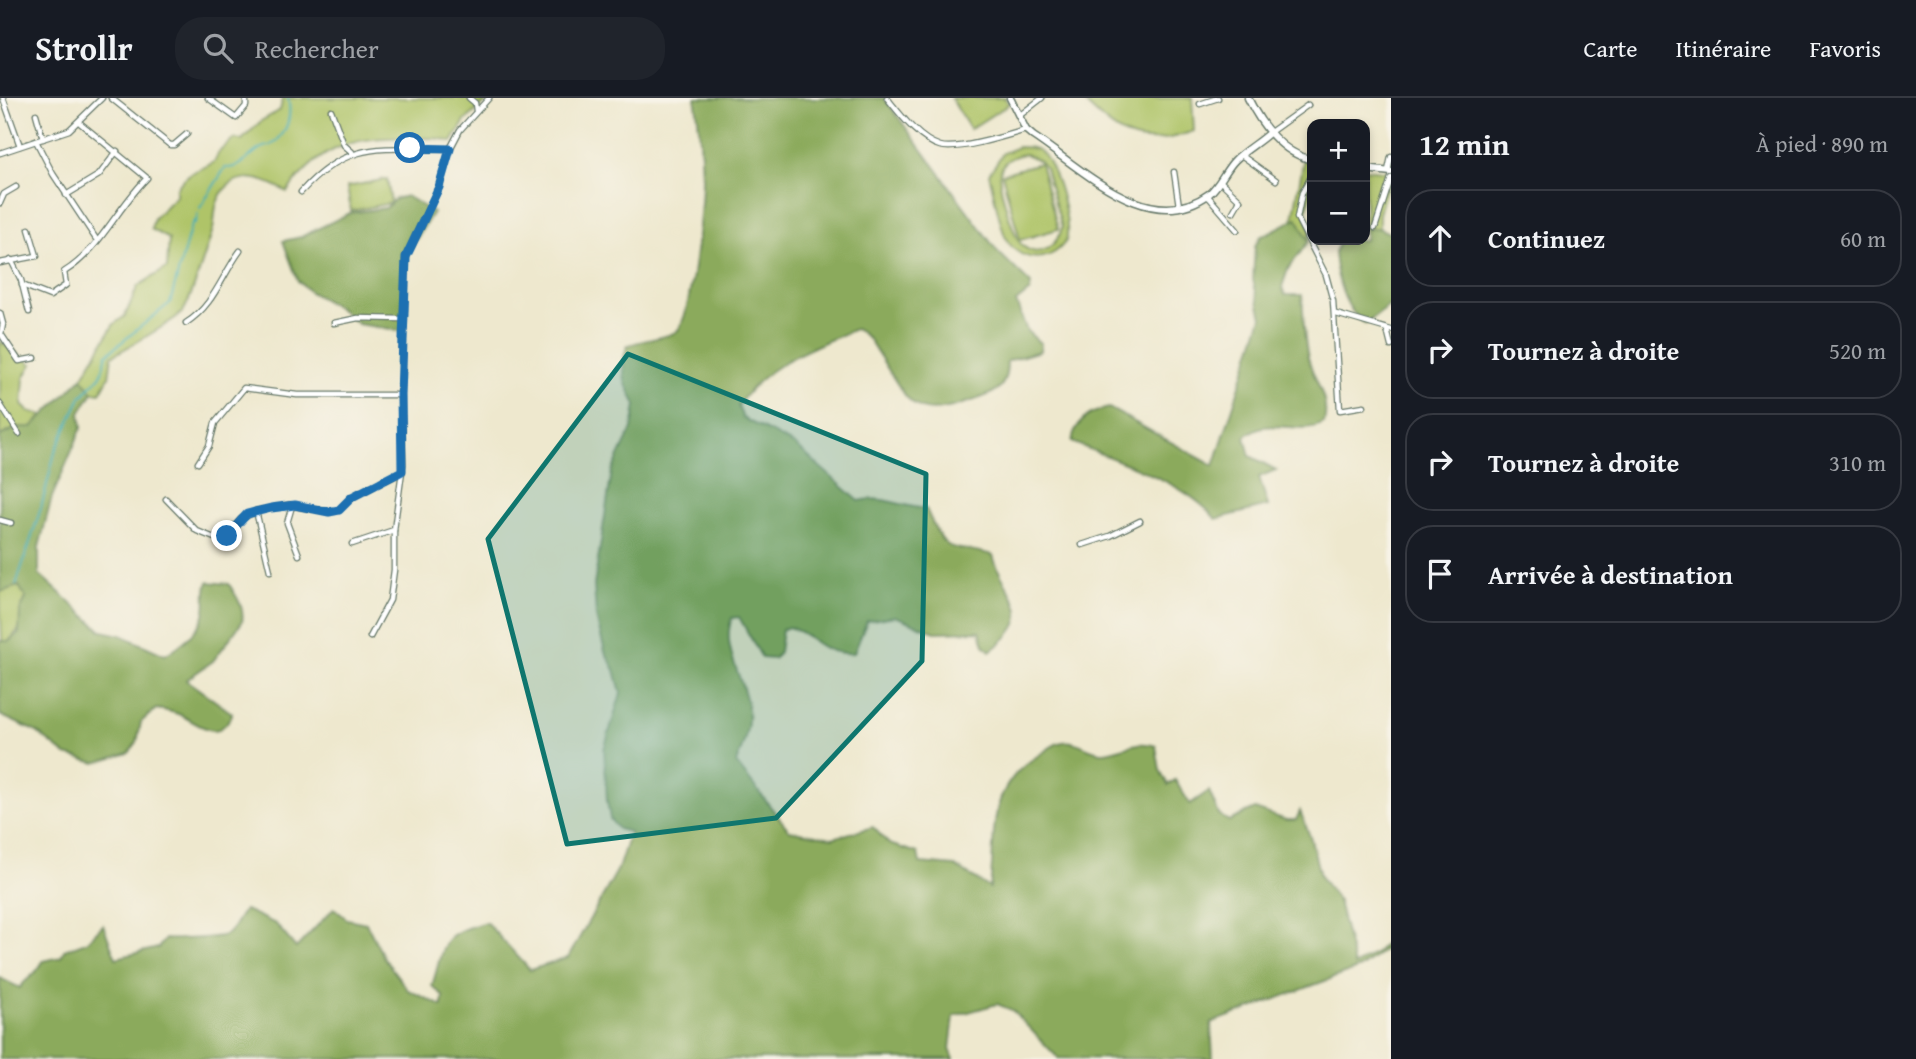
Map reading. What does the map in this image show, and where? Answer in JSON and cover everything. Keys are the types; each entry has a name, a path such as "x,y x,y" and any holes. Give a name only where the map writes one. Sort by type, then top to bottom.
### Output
{"street":[{"path":"3,98 20,146"},
{"path":"0,153 43,139 80,122 102,98"},
{"path":"111,98 170,145 174,145 187,134"},
{"path":"469,98 475,103 476,112"},
{"path":"370,637 390,600 394,530 402,471 401,395 406,257 439,187 450,149 489,98"},
{"path":"887,98 913,127 938,146 954,146 1026,130"},
{"path":"1010,98 1026,130 1130,201 1156,209 1179,206 1207,195 1241,155 1308,105"},
{"path":"1019,116 1042,98"},
{"path":"1200,103 1218,98"},
{"path":"1248,98 1269,133 1307,159"},
{"path":"211,99 236,118 248,104 246,101"},
{"path":"331,110 344,145 353,153"},
{"path":"36,114 43,139"},
{"path":"22,285 50,296 66,285 64,272 90,254 96,240 129,196 147,178 80,122"},
{"path":"36,141 66,195 96,240"},
{"path":"301,192 343,156 353,153 375,149 450,149"},
{"path":"66,195 99,175 117,151"},
{"path":"1241,155 1276,180"},
{"path":"1375,228 1390,173 1391,157"},
{"path":"1370,170 1390,173"},
{"path":"1174,172 1179,206"},
{"path":"1220,181 1240,200 1233,212"},
{"path":"1308,182 1302,193 1297,218 1326,275 1336,314 1340,410 1364,406"},
{"path":"0,203 4,194 16,187"},
{"path":"1207,195 1237,230"},
{"path":"1,261 37,256 29,229"},
{"path":"186,323 207,305 240,251"},
{"path":"11,260 22,285 29,312"},
{"path":"0,313 4,324 1,334 19,361 35,358"},
{"path":"1336,314 1389,330 1391,346"},
{"path":"334,323 358,318 403,319"},
{"path":"198,463 209,446 215,423 247,387 297,395 401,395"},
{"path":"0,404 19,434"},
{"path":"168,499 197,531 217,539 227,536 241,519 256,511 292,505 334,511 352,497 402,471"},
{"path":"292,505 287,523 299,555"},
{"path":"177,510 182,506"},
{"path":"256,511 270,571"},
{"path":"0,520 11,523"},
{"path":"1082,545 1110,536 1140,521"},
{"path":"352,544 394,530"}],"highlighted area":[{"path":"628,354 926,474 922,661 776,818 567,844 488,539"}],"green space":[{"path":"283,98 490,98 465,121 452,142 431,138 389,138 355,142 326,154 312,164 287,192 257,179 248,178 230,184 217,203 213,229 184,310 162,327 112,356 109,377 100,393 93,392 82,378 114,324 125,316 138,286 167,268 169,239 151,229 154,218 176,196 176,189 185,177 214,162 219,152 233,139 242,140 261,121 280,110"},
{"path":"695,98 884,98 998,252 1031,284 1030,291 1016,302 1027,331 1041,344 1040,351 1007,361 1005,379 995,391 959,405 927,409 917,406 908,398 868,338 855,329 775,368 749,391 738,406 743,418 795,445 859,501 884,500 926,509 945,543 951,547 993,555 1016,604 1018,615 1007,637 990,651 984,645 980,631 935,632 895,616 867,621 854,653 824,648 788,627 782,630 779,652 774,659 762,658 739,617 732,618 729,641 748,709 745,737 736,763 789,830 832,838 873,827 889,844 918,853 920,863 955,866 990,888 996,813 1009,782 1021,768 1063,742 1074,742 1104,752 1136,744 1149,744 1156,746 1160,770 1168,785 1175,780 1190,804 1209,791 1219,815 1229,821 1255,809 1286,820 1296,820 1300,811 1311,839 1320,876 1338,901 1354,966 1377,952 1391,937 1391,945 1360,968 1211,1023 1213,1059 1058,1058 1012,1010 997,1004 954,1016 950,1049 954,1059 0,1059 0,978 20,988 43,961 61,957 64,950 86,942 103,925 116,958 158,948 165,939 225,935 231,931 245,910 276,924 296,948 334,908 347,919 366,923 384,958 408,990 442,1006 443,996 432,986 446,942 459,931 486,922 530,970 568,958 618,869 630,832 618,829 610,819 607,801 604,749 621,693 615,670 605,652 596,617 594,585 612,471 632,429 636,405 625,382 623,362 627,346 677,331 692,283 702,191"},
{"path":"951,98 1005,98 1009,104 970,129"},
{"path":"1080,98 1192,98 1194,131 1158,140 1131,137 1107,123"},
{"path":"1018,147 1035,149 1046,157 1051,167 1067,221 1066,241 1053,253 1037,258 1029,257 1014,249 1005,237 989,174 1003,153","holes":["1025,154 1040,161 1045,168 1062,227 1052,245 1047,249 1035,251 1022,245 1015,232 1004,198 1000,172 1006,162 1016,156"]},
{"path":"1304,158 1307,159 1307,238 1293,219"},
{"path":"1040,163 1058,229 1020,240 1002,174"},
{"path":"1370,170 1391,172 1379,214 1379,228 1370,229"},
{"path":"387,179 391,203 351,211 347,187"},
{"path":"406,196 433,212 406,256 403,331 358,324 298,281 283,241 301,237 350,213 386,208 395,199"},
{"path":"1297,218 1307,237 1307,244 1288,269 1282,287 1285,295 1302,295 1307,353 1325,407 1324,423 1304,428 1263,427 1253,430 1245,437 1250,456 1276,470 1259,477 1268,506 1216,519 1202,505 1168,483 1072,442 1076,429 1084,419 1109,408 1214,466 1262,317 1253,280 1255,246 1260,237"},
{"path":"1379,228 1391,234 1391,304 1366,324 1358,318 1347,302 1339,282 1334,253 1338,245 1370,245 1370,229"},
{"path":"0,341 32,364 24,378 22,405 28,411 43,415 32,427 18,427 0,436"},
{"path":"82,378 93,392 80,413 82,427 52,497 39,547 39,574 102,631 121,635 165,655 184,642 200,624 205,610 208,582 229,584 239,602 243,617 213,661 186,680 232,713 227,723 221,728 207,729 175,713 156,709 141,722 137,742 129,753 96,763 66,755 37,732 0,715 0,641 9,641 19,633 20,611 26,598 19,586 0,592 0,436 18,427 32,427"},
{"path":"16,585 25,591 26,598 20,611 21,626 9,641 2,642 0,592"}],"waterway":[{"path":"200,208 225,168 240,165 260,149 278,140 289,117 288,98"},
{"path":"16,585 41,508 55,452 81,397 101,375 107,354 170,303 190,229 198,214"}],"route":[{"path":"227,536 241,519 256,511 289,505 329,512 339,510 352,497 376,488 402,471 404,440 401,395 406,257 439,187 450,149 410,148"}]}
